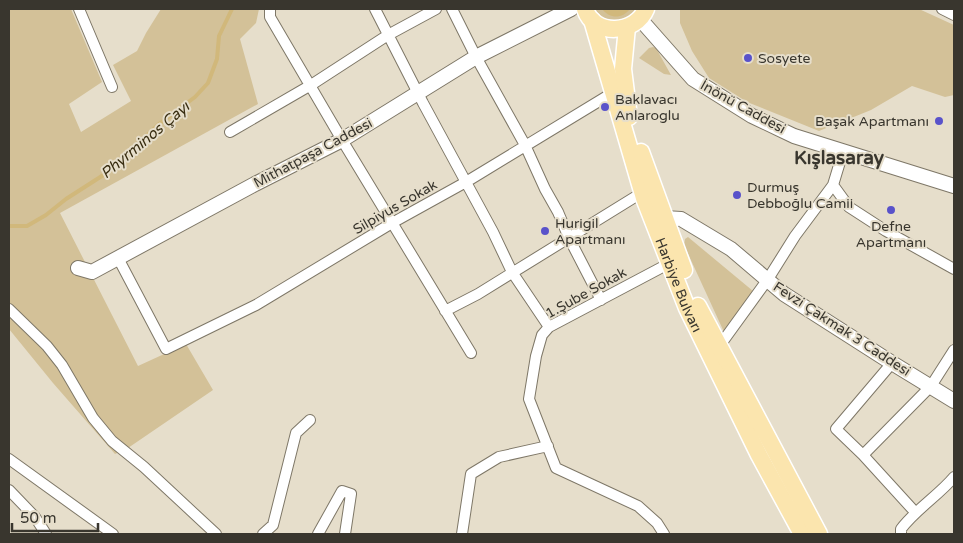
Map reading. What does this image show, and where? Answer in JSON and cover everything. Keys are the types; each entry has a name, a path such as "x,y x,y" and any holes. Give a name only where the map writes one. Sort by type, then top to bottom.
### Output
{"main road":[{"name":"Harbiye Bulvarı","path":"589,15 600,26 618,29 638,18"},
{"name":"Harbiye Bulvarı","path":"589,15 643,192 660,220 696,301 715,352 759,455 802,534"},
{"name":"Harbiye Bulvarı","path":"638,18 623,69 629,118 660,220 670,263 687,308 715,352 819,534"}],"street":[{"path":"79,9 112,87"},
{"path":"270,9 270,17 342,140 472,353"},
{"path":"375,9 512,272 549,327"},
{"path":"230,132 311,85 388,35 436,9"},
{"path":"452,9 476,57 526,145 545,189 601,300"},
{"name":"Mithatpaşa Caddesi","path":"78,268 92,272 342,140 476,57 571,9"},
{"path":"942,9 954,15"},
{"name":"İnönü Caddesi","path":"638,18 692,79 752,116 794,136 954,186"},
{"name":"Silpiyus Sokak","path":"118,258 166,349 256,305 392,223 466,182 614,92"},
{"path":"715,352 768,279 795,236 833,185 843,152"},
{"path":"833,185 849,207 886,231 954,269"},
{"path":"445,311 478,294 643,192"},
{"name":"Fevzi Çakmak 3 Caddesi","path":"660,220 681,219 731,249 784,294 954,401"},
{"name":"1.Şube Sokak","path":"664,534 657,523 638,506 556,468 529,399 536,356 542,335 549,327 670,263"},
{"path":"9,309 47,346 62,365 93,418 112,441 144,467 216,534"},
{"path":"863,455 930,386 954,350"},
{"path":"892,363 836,429 863,455 915,512"},
{"path":"263,534 273,525 296,433 310,420"},
{"path":"462,534 470,474 498,457 548,446"},
{"path":"9,460 114,534"},
{"path":"901,534 901,529 915,512 954,477"},
{"path":"9,490 35,517 46,534"},
{"path":"318,534 342,491 351,494 345,534"}],"shaded area":[{"path":"9,9 71,9 102,82 69,104 81,132 131,101 113,65 137,51 161,9 259,9 256,23 240,39 258,104 60,213 138,366 186,344 213,390 128,448 115,454 9,329"},
{"path":"594,9 639,9 625,23 602,19"},
{"path":"602,9 630,9 623,15 612,16"},
{"path":"680,9 919,9 954,25 954,95 945,97 912,86 871,110 819,131 747,102 709,78 692,51 680,23"},
{"path":"649,48 656,48 671,75 664,74 639,58"},
{"path":"688,237 753,291 724,332 684,245 685,239"}],"waterway":[{"name":"Phyrminos Çayı","path":"9,226 27,226 119,165 159,124 195,97 208,83 217,59 219,36 232,9"}],"place":[{"name":"Sosyete","path":"748,58"},
{"name":"Baklavacı Anlaroglu","path":"605,107"},
{"name":"Başak Apartmanı","path":"939,121"},
{"name":"Durmuş Debboğlu Camii","path":"737,195"},
{"name":"Defne Apartmanı","path":"891,210"},
{"name":"Hurigil Apartmanı","path":"545,231"}],"district":[{"name":"Kışlasaray","path":"839,158"}]}
